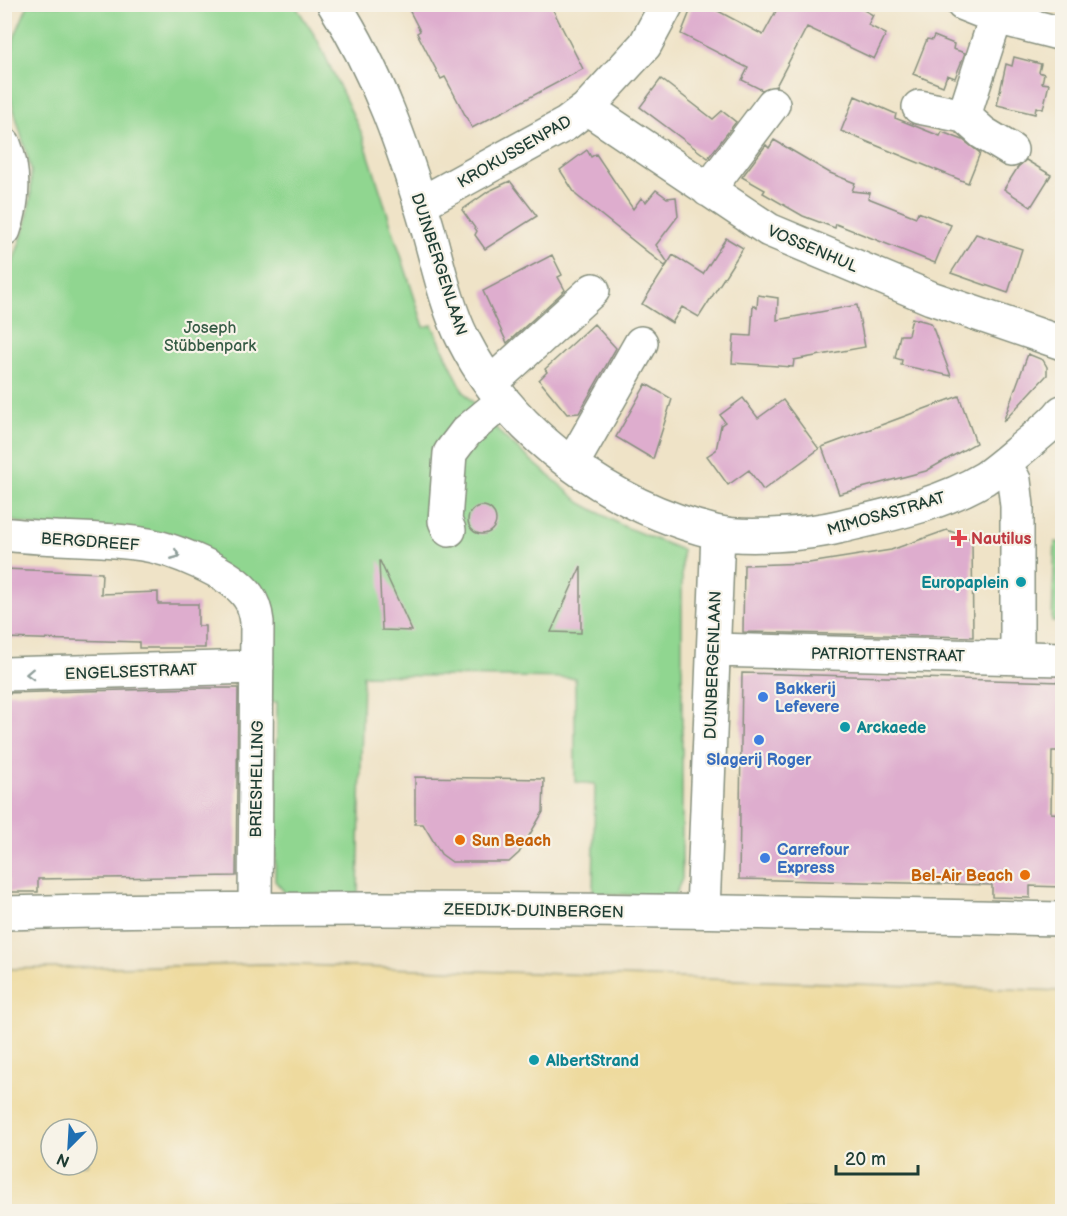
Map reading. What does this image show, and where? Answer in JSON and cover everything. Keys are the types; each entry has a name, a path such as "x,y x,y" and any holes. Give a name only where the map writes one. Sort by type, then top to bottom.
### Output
{"street":[{"name":"DUINBERGENLAAN","path":"334,4 373,71 400,141 462,338 497,392 536,436 572,464 615,492 657,513 718,533 704,910"},
{"name":"KROKUSSENPAD","path":"420,204 566,124 587,108 645,45 667,4"},
{"path":"963,4 996,17 1062,34"},
{"path":"964,116 996,17"},
{"path":"708,190 772,104"},
{"path":"920,107 964,116 983,133 1011,150"},
{"name":"VOSSENHUL","path":"587,108 769,231 931,298 1062,343"},
{"path":"4,144 12,164 11,193 4,230"},
{"path":"449,530 445,521 450,453 497,392 593,290"},
{"path":"572,464 642,343"},
{"name":"MIMOSASTRAAT","path":"718,533 817,532 931,503 959,492 1004,464 1062,412"},
{"path":"1004,464 1014,480 1017,506 1017,657"},
{"name":"BERGDREEF","path":"4,534 143,544 209,568 237,584 255,608 257,659"},
{"name":"PATRIOTTENSTRAAT","path":"714,650 1062,659"},
{"name":"ENGELSESTRAAT","path":"4,674 257,659"},
{"name":"BRIESHELLING","path":"255,907 257,659"},
{"name":"ZEEDIJK-DUINBERGEN","path":"4,913 255,907 704,910 1062,919"}],"green space":[{"name":"Joseph Stübbenpark","path":"28,5 295,5 317,39 362,134 424,327 432,325 463,391 504,437 581,503 623,526 682,550 682,879 674,897 593,893 595,784 575,782 575,678 363,675 358,894 286,894 275,881 277,702 265,702 243,576 5,519 5,286 26,224 31,196 31,169 10,96 9,74 14,38"},
{"path":"1055,542 1062,543 1062,622 1052,622"}],"sand":[{"name":"AlbertStrand","path":"269,964 1062,991 1062,1211 5,1211 5,969"}],"building":[{"path":"406,4 550,4 583,69 472,128 445,77 441,79 417,33 420,31"},
{"path":"693,4 705,4 763,35 776,11 762,4 853,4 873,15 868,25 886,34 874,59 807,27 776,86 762,90 742,80 748,68 681,34"},
{"path":"934,36 954,44 953,49 965,53 955,78 947,75 943,86 913,74 927,39 932,40"},
{"path":"1014,57 1041,64 1039,72 1044,74 1042,83 1049,84 1043,109 1036,107 1035,114 997,105 1006,64 1012,66"},
{"path":"661,79 713,119 722,111 736,122 708,158 640,107"},
{"path":"855,96 896,114 895,118 940,136 942,132 963,140 980,153 968,183 841,131"},
{"path":"774,140 830,173 855,183 852,191 870,193 868,198 916,217 918,212 951,225 935,263 836,224 835,228 803,216 763,193 765,190 742,177 766,145 769,148"},
{"path":"587,150 591,157 596,154 633,209 641,198 646,202 656,190 667,198 676,197 678,216 656,245 668,263 665,266 576,195 560,170"},
{"path":"1026,160 1051,175 1031,207 1004,189 1018,167"},
{"path":"510,181 537,216 485,249 475,235 477,231 462,210 489,191"},
{"path":"976,234 1022,249 1008,293 951,273"},
{"path":"726,238 743,248 699,317 682,307 672,323 642,304 673,255 703,274"},
{"path":"552,255 562,275 558,277 565,290 507,343 483,291"},
{"path":"758,295 778,298 777,320 857,305 865,347 794,360 793,367 732,363 734,335 751,336 753,305 757,308"},
{"path":"912,318 931,323 951,376 901,365 902,360 895,358 900,335 908,335"},
{"path":"594,324 616,348 579,413 567,414 539,380 547,372 545,369"},
{"path":"1028,354 1043,360 1047,367 1047,375 1003,422"},
{"path":"646,384 672,399 653,459 616,437"},
{"path":"959,396 976,443 926,471 839,494 822,447"},
{"path":"743,398 758,418 783,400 819,449 763,490 749,470 728,485 707,456 716,450 721,425 725,422 720,415"},
{"path":"482,506 492,510 496,520 492,530 482,534 472,530 468,520 472,510"},
{"path":"947,530 972,539 973,637 743,632 744,565 809,563 891,550"},
{"path":"380,561 412,631 382,630"},
{"path":"581,566 581,633 551,632"},
{"path":"4,569 102,573 101,594 158,592 158,604 198,604 198,626 205,626 205,648 139,648 139,642 4,638"},
{"path":"742,673 1062,682 1062,751 1052,751 1051,813 1062,814 1062,887 1030,886 1030,898 992,897 992,885 739,879"},
{"path":"238,688 236,876 38,879 38,892 9,892 9,880 4,880 4,693"},
{"path":"415,777 544,779 543,812 519,853 509,862 452,862 441,854 423,824 415,824"}],"place":[{"name":"Nautilus","path":"959,538"},
{"name":"Europaplein","path":"1021,582"},
{"name":"Bakkerij Lefevere","path":"763,697"},
{"name":"Arckaede","path":"845,727"},
{"name":"Slagerij Roger","path":"759,740"},
{"name":"Sun Beach","path":"460,840"},
{"name":"Carrefour Express","path":"765,858"},
{"name":"Bel-Air Beach","path":"1025,875"},
{"name":"AlbertStrand","path":"534,1060"}]}
